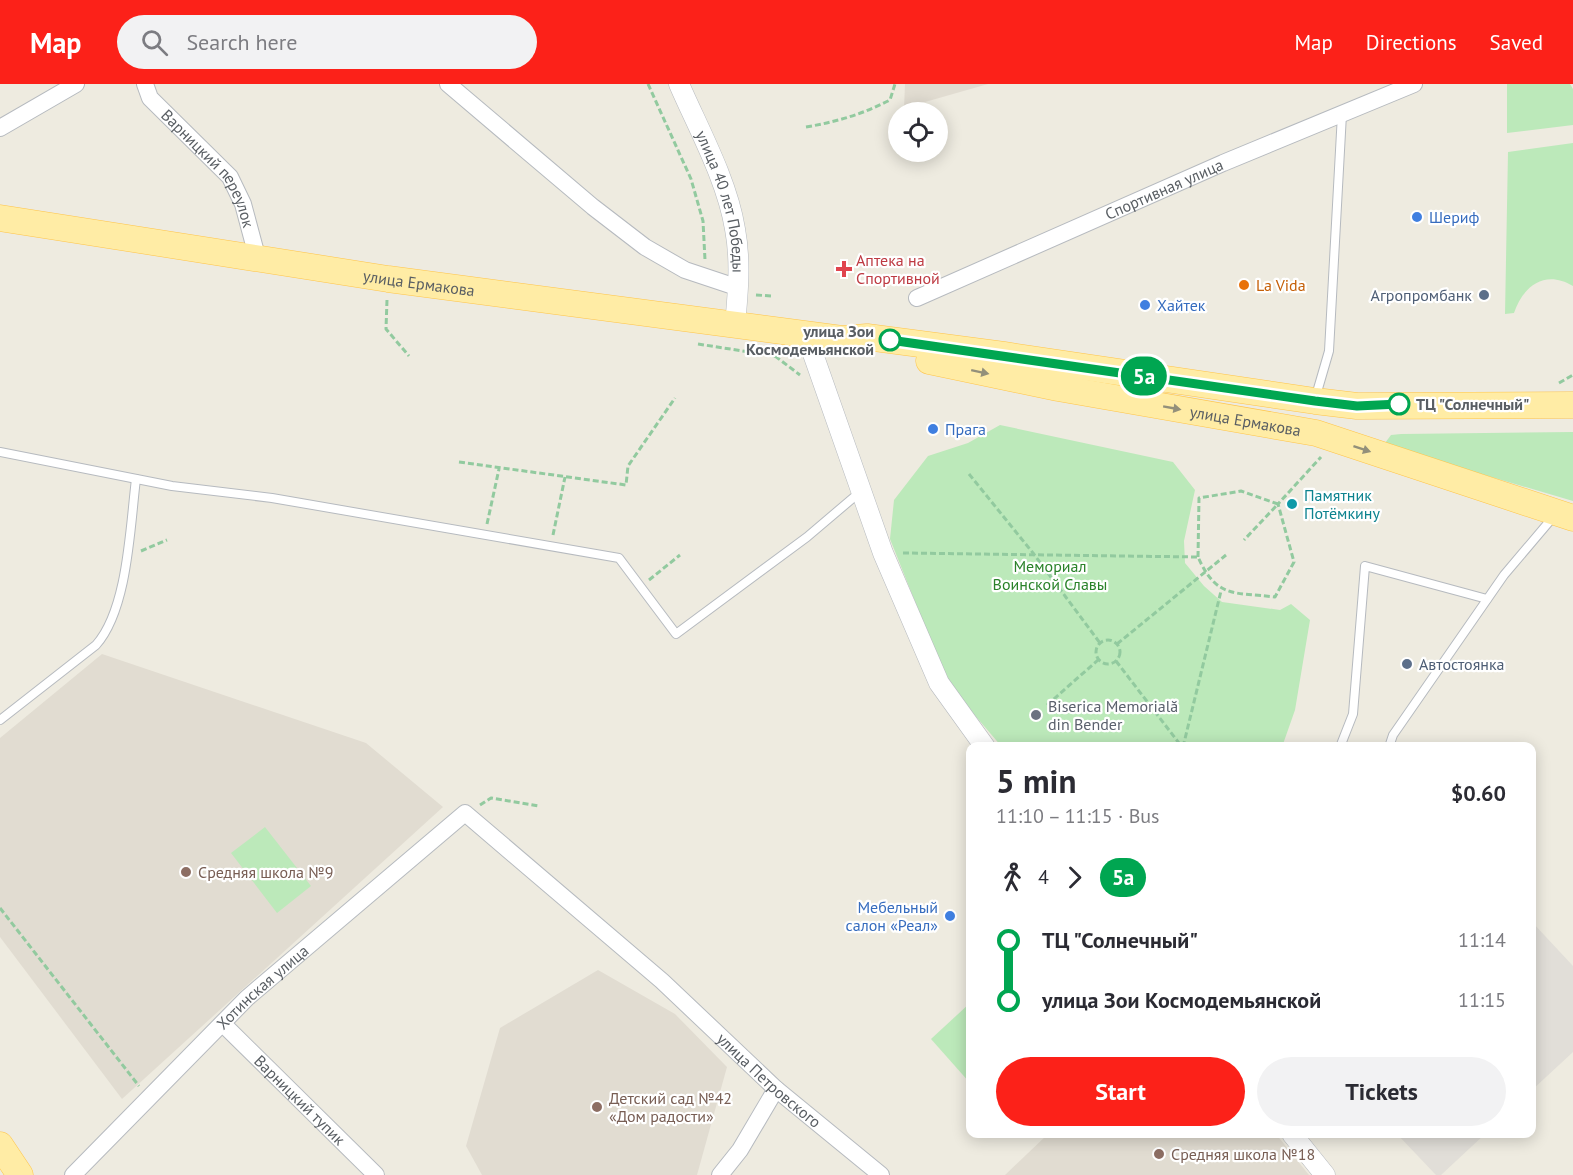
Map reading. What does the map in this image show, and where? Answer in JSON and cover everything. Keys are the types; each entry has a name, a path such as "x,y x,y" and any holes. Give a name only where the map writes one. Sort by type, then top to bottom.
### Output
{"main road":[{"name":"улица Ермакова","path":"0,218 388,279 842,339 867,338 1004,355 1357,406 1573,405"},
{"name":"улица Ермакова","path":"842,339 865,348 1058,388 1316,433 1564,515"},
{"path":"0,1145 20,1175"}],"street":[{"path":"0,128 76,84"},
{"name":"Варницкий переулок","path":"145,84 150,98 230,177 243,204 258,260"},
{"path":"448,84 593,207 645,247 685,270 739,288"},
{"name":"улица 40 лет Победы","path":"679,84 726,196 735,228 739,288 735,325"},
{"name":"Спортивная улица","path":"917,298 1223,163 1414,84"},
{"path":"806,333 883,554 939,683 981,742"},
{"name":"улица Петровского","path":"465,813 662,981 776,1089 881,1175"},
{"name":"Хотинская улица","path":"73,1175 247,998 465,813"},
{"name":"Варницкий тупик","path":"223,1024 376,1175"},
{"path":"720,1175 740,1150 776,1089"},
{"path":"1295,1138 1325,1175"}],"lane":[{"path":"1315,401 1330,341 1342,114"},
{"path":"0,452 171,486 272,498 619,558 676,634 807,537 861,492"},
{"path":"0,720 96,645 107,632 121,592 136,479"},
{"path":"1390,742 1487,599 1564,515"},
{"path":"1342,742 1353,714 1365,566 1487,599"}],"path":[{"path":"648,84 691,179 703,221 705,262"},
{"path":"806,127 836,122 867,112 890,100 895,84"},
{"path":"388,279 386,329 409,356"},
{"path":"775,356 800,375"},
{"path":"1556,385 1573,375"},
{"path":"459,462 626,485 628,466 675,398"},
{"path":"1244,540 1324,453 1316,433"},
{"path":"485,534 499,468"},
{"path":"969,474 1034,553 1100,643"},
{"path":"551,546 565,477"},
{"path":"1241,491 1278,504 1294,562 1275,597 1221,591 1205,574 1198,557 1198,498 1241,491"},
{"path":"125,558 167,540"},
{"path":"903,553 1198,557"},
{"path":"640,586 681,555"},
{"path":"1117,644 1226,555"},
{"path":"1184,742 1221,591"},
{"path":"1098,660 1096,653 1100,643 1107,640 1117,644"},
{"path":"1098,660 1109,664 1116,661 1119,655 1117,644"},
{"path":"1047,705 1098,660"},
{"path":"1116,661 1179,742"},
{"path":"465,813 490,798 538,806"},
{"path":"0,908 148,1099"}],"shaded area":[{"path":"905,84 988,84 925,102 904,102"},
{"name":"Средняя школа №9","path":"102,654 366,743 443,807 122,1099 0,937 0,738"},
{"path":"1536,926 1573,966 1573,1052 1536,1086"},
{"name":"Детский сад №42 «Дом радости»","path":"598,970 675,1014 727,1067 697,1175 482,1175 466,1146 500,1028"},
{"name":"Средняя школа №18","path":"1044,1138 1279,1138 1309,1175 1005,1175"},
{"path":"1401,1138 1481,1138 1441,1175 1436,1175"}],"green space":[{"path":"1507,84 1570,84 1573,89 1573,125 1507,133"},
{"path":"1573,143 1573,286 1553,279 1536,283 1523,295 1514,313 1505,314 1508,152"},
{"name":"Мемориал Воинской Славы","path":"1000,425 1173,462 1195,490 1184,541 1185,563 1204,586 1222,602 1280,610 1291,604 1310,620 1295,710 1284,742 998,742 948,684 890,539 894,500 928,456 968,443"},
{"path":"1573,432 1573,501 1400,450 1385,443 1391,435 1401,434"},
{"path":"265,827 311,886 277,913 231,853"},
{"path":"966,1007 966,1078 931,1039"}],"bus line":[{"name":"5а","path":"890,340 1315,401 1357,406 1399,404"}],"place":[{"name":"Шериф","path":"1417,217"},
{"name":"Аптека на Спортивной","path":"844,269"},
{"name":"La Vida","path":"1244,285"},
{"name":"Агропромбанк","path":"1484,295"},
{"name":"Хайтек","path":"1145,305"},
{"name":"улица Зои Космодемьянской","path":"890,340"},
{"name":"ТЦ \"Солнечный\"","path":"1399,404"},
{"name":"Прага","path":"933,429"},
{"name":"Памятник Потёмкину","path":"1292,504"},
{"name":"Автостоянка","path":"1407,664"},
{"name":"Biserica Memorială din Bender","path":"1036,715"},
{"name":"Средняя школа №9","path":"186,872"},
{"name":"Мебельный салон «Реал»","path":"950,916"},
{"name":"Детский сад №42 «Дом радости»","path":"597,1107"},
{"name":"Средняя школа №18","path":"1159,1154"}]}
